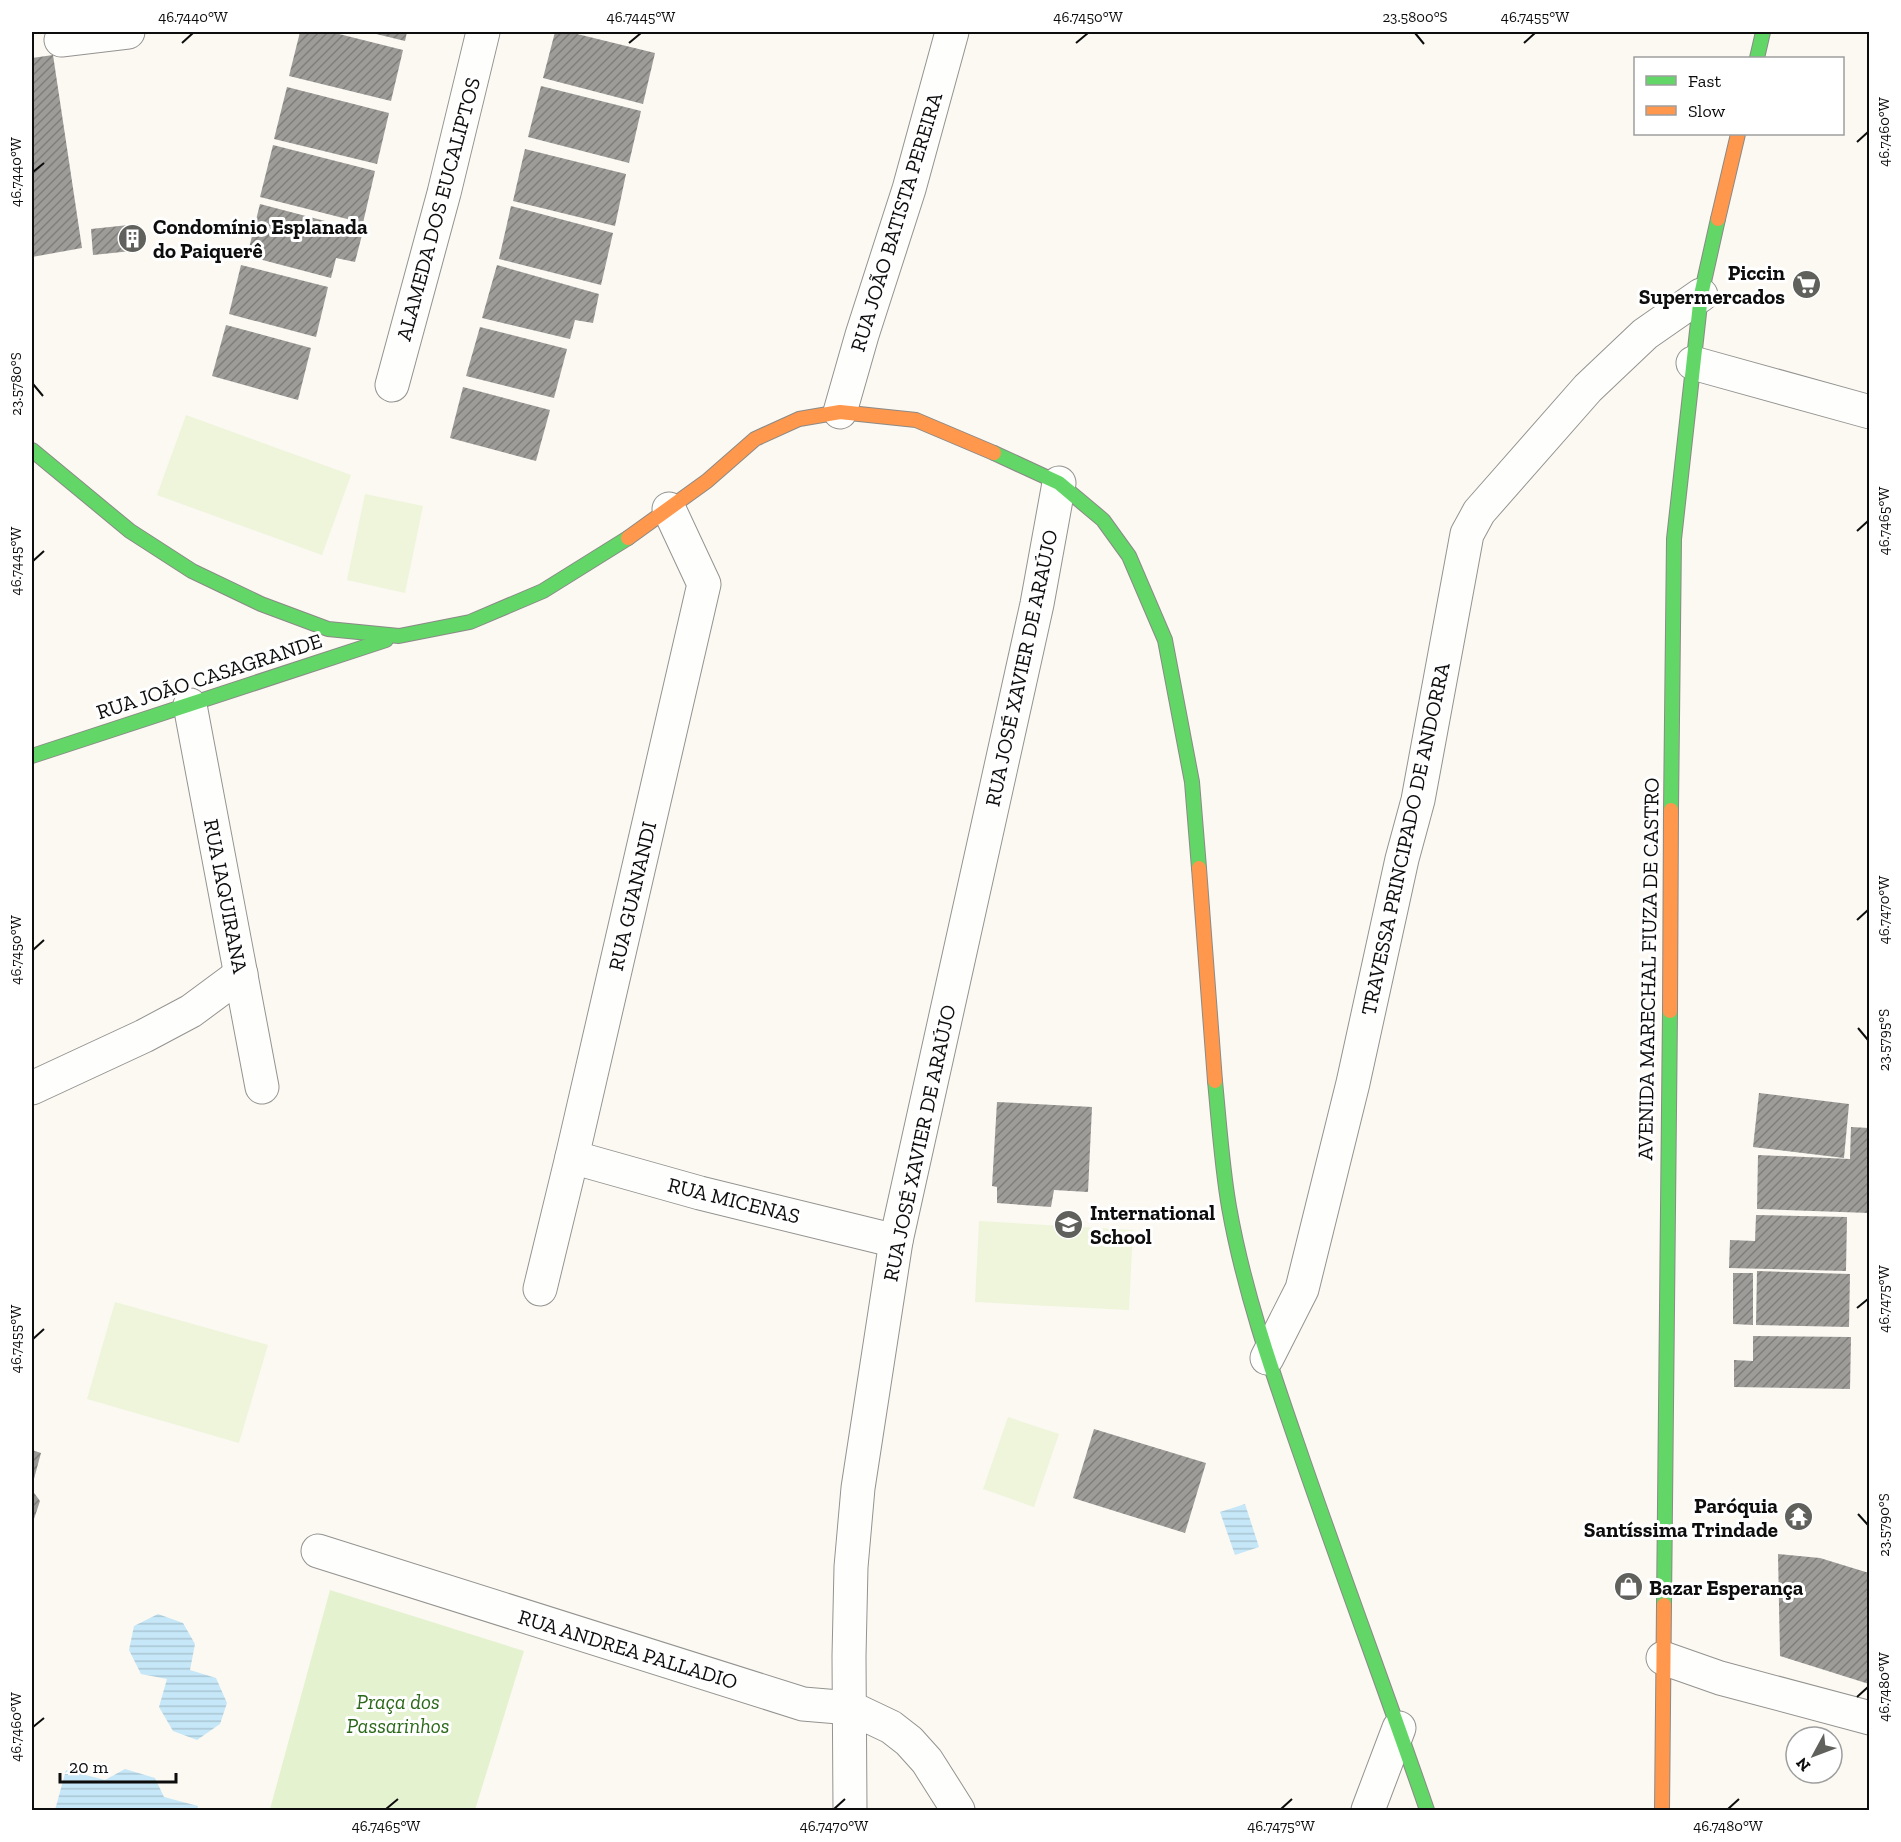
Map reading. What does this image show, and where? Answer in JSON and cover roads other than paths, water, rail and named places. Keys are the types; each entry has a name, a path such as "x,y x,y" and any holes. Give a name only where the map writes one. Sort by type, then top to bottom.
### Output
{"main road":[{"path":"1757,57 1764,32"},
{"name":"AVENIDA MARECHAL FIUZA DE CASTRO","path":"1662,1810 1674,538 1701,295 1738,135"},
{"path":"32,450 130,531 192,571 261,604 328,629 399,636 470,622 543,591 631,536 669,509 707,481 755,439 799,419 840,412 916,420 970,442 1059,483 1103,520 1129,556 1165,640 1192,782 1216,1089 1229,1207 1252,1307 1267,1358 1347,1588 1427,1810"},
{"name":"RUA JOÃO CASAGRANDE","path":"32,756 399,636"}],"street":[{"path":"61,40 128,32"},
{"name":"ALAMEDA DOS EUCALIPTOS","path":"392,386 444,193 483,32"},
{"name":"RUA JOÃO BATISTA PEREIRA","path":"840,412 909,189 952,32"},
{"name":"TRAVESSA PRINCIPADO DE ANDORRA","path":"1267,1358 1302,1289 1353,1083 1402,859 1418,800 1467,534 1479,512 1588,388 1645,334 1701,295"},
{"path":"1693,363 1869,412"},
{"name":"RUA JOSÉ XAVIER DE ARAÚJO","path":"850,1810 851,1567 858,1488 896,1241 1037,604 1059,483"},
{"name":"RUA GUANANDI","path":"540,1288 704,584 669,509"},
{"name":"RUA IAQUIRANA","path":"190,705 262,1087"},
{"path":"32,1088 144,1036 191,1011 241,974"},
{"name":"RUA MICENAS","path":"572,1157 700,1193 896,1241"},
{"name":"RUA ANDREA PALLADIO","path":"318,1551 803,1704 851,1708 891,1727 909,1741 927,1761 958,1810"},
{"path":"1663,1658 1720,1678 1869,1718"},
{"path":"1368,1810 1399,1728"}],"water":[{"path":"1245,1504 1259,1547 1235,1555 1220,1512"},
{"path":"158,1614 183,1623 195,1644 190,1670 216,1678 227,1703 220,1724 197,1740 173,1731 159,1707 167,1679 141,1674 129,1650 134,1626"},
{"path":"125,1769 155,1778 164,1797 198,1806 197,1810 55,1810 66,1770 105,1780"}],"place":[{"name":"Condomínio Esplanada do Paiquerê","path":"132,238"},
{"name":"Piccin Supermercados","path":"1806,284"},
{"name":"International School","path":"1069,1224"},
{"name":"Paróquia Santíssima Trindade","path":"1799,1517"},
{"name":"Bazar Esperança","path":"1628,1587"}],"park label":[{"name":"Praça dos Passarinhos","path":"398,1713"}]}
